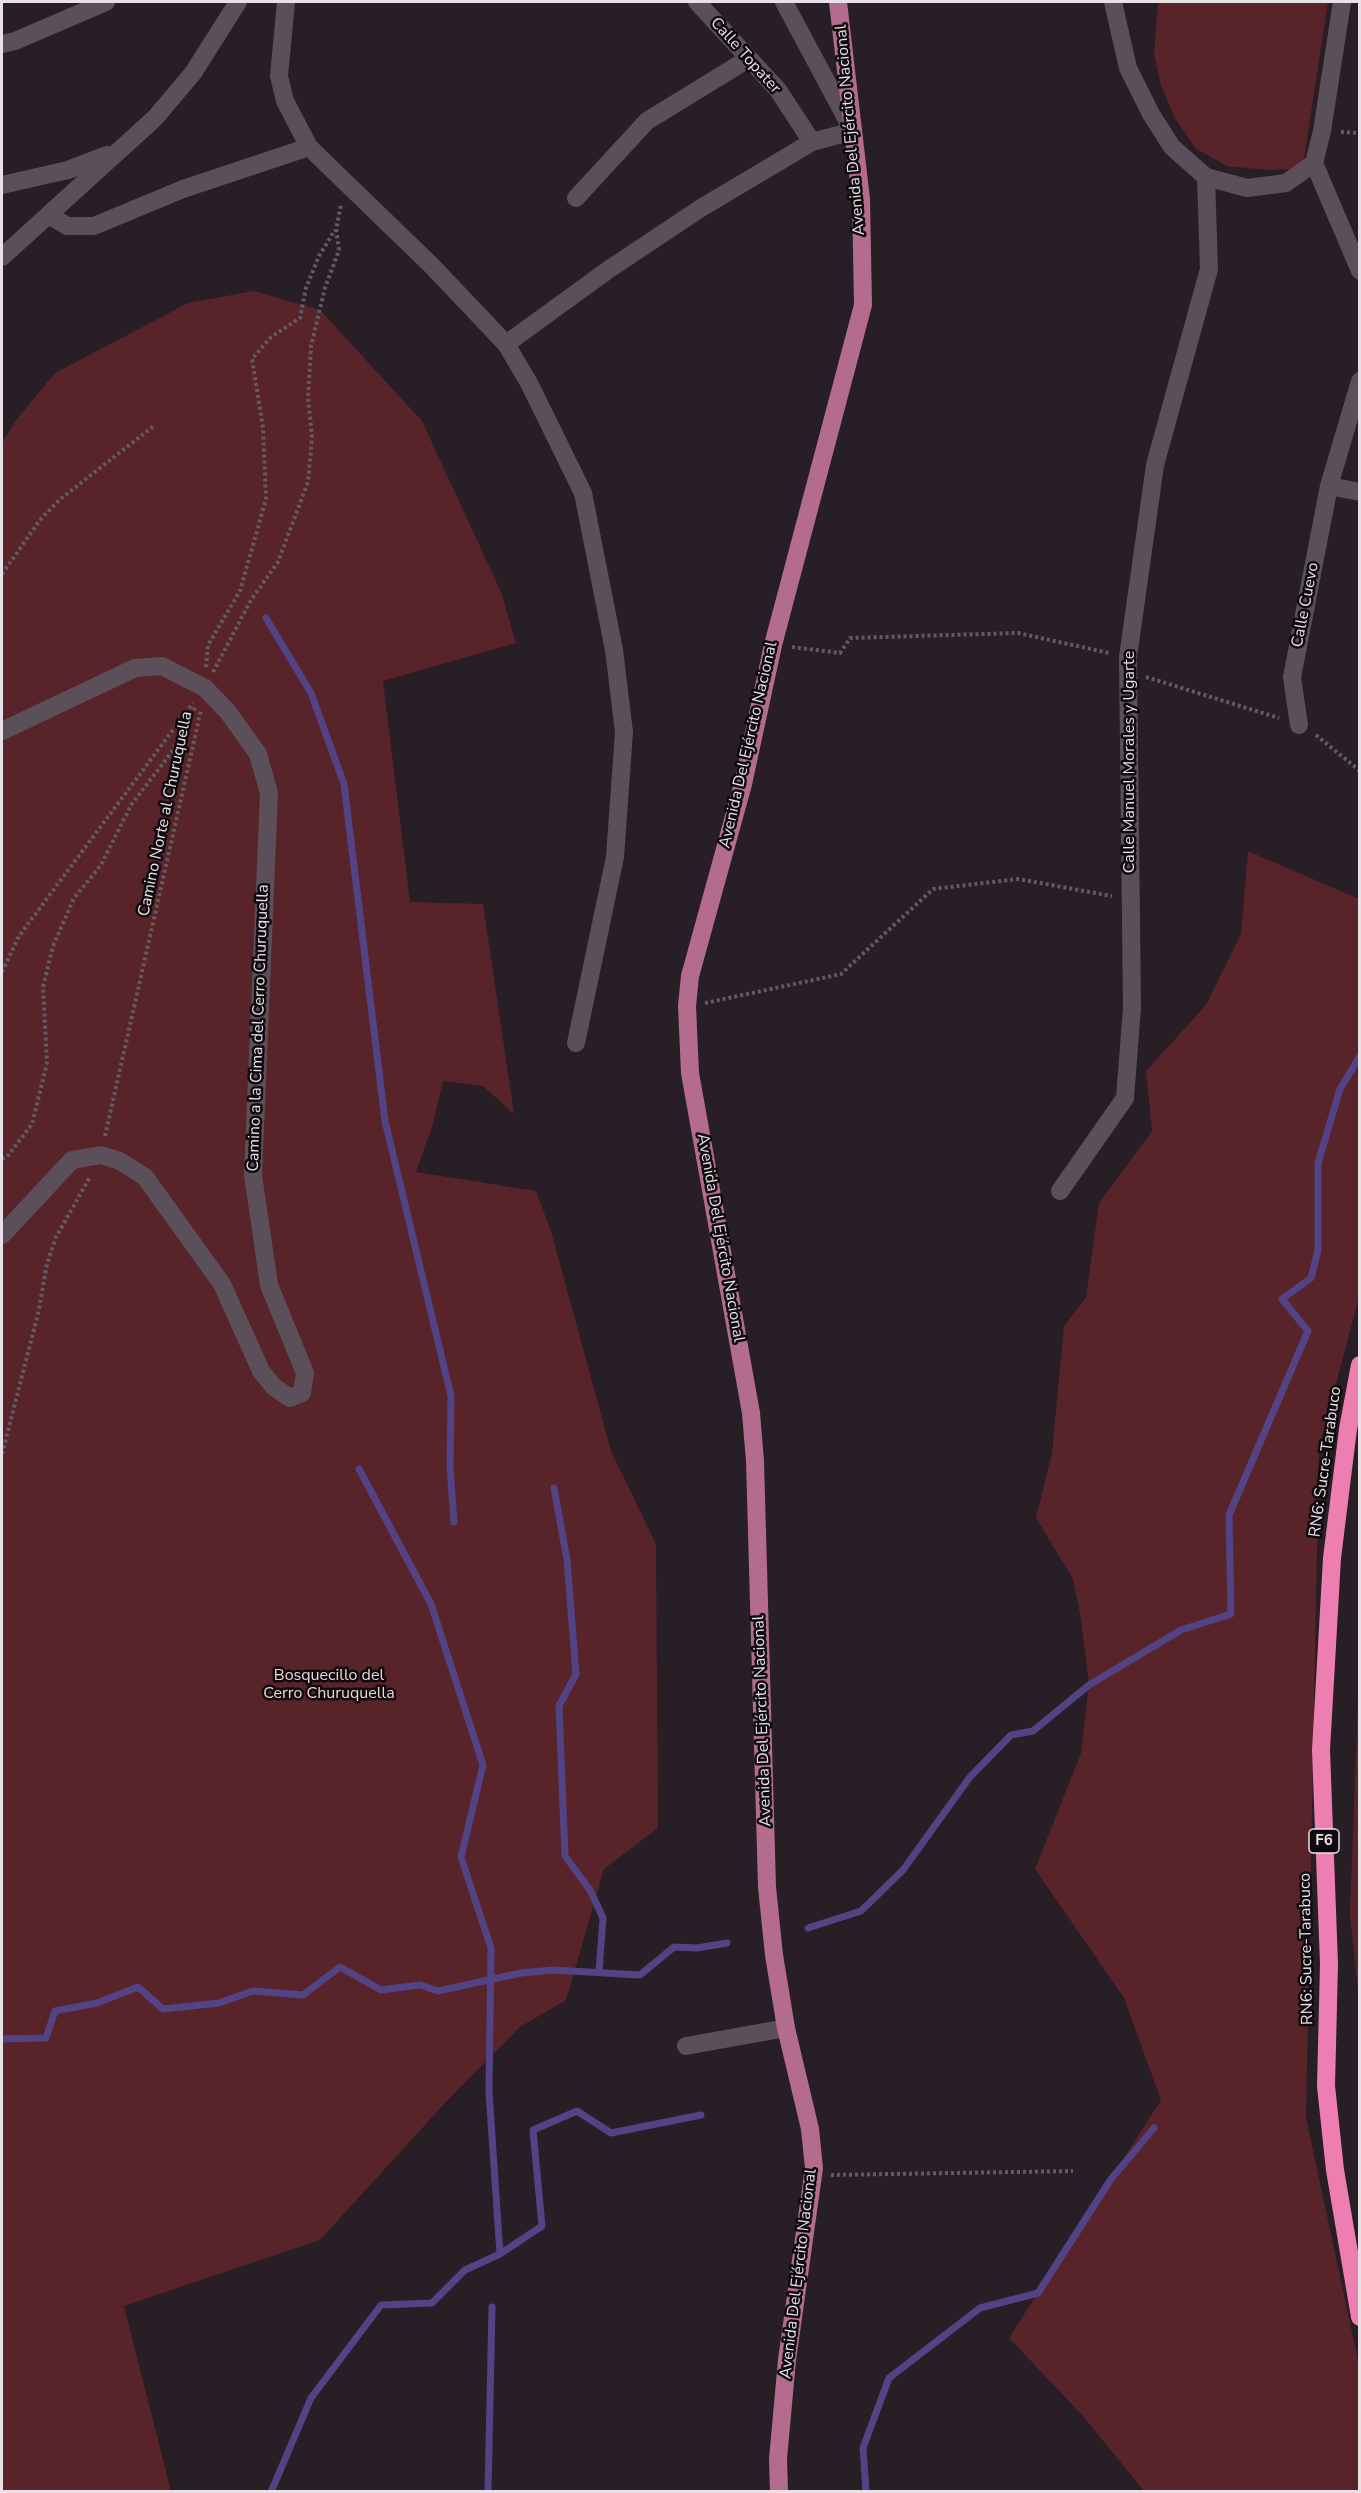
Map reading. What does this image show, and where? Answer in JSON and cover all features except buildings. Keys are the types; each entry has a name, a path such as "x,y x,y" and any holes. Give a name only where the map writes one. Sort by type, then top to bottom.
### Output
{"highway":[{"name":"RN6: Sucre-Tarabuco","path":"1359,1365 1348,1429 1332,1558 1321,1750 1329,1964 1326,2086 1335,2170 1359,2316"}],"main road":[{"name":"Avenida Del Ejército Nacional","path":"779,2492 778,2459 787,2360 813,2175 810,2129 786,2028 774,1955 767,1887 755,1461 751,1413 690,1073 687,1006 690,976 743,784 773,645 863,305 861,199 838,2"}],"street":[{"path":"2,44 15,41 106,2"},
{"path":"2,257 155,118 194,73 238,2"},
{"path":"286,2 279,76 285,101 309,147 432,266 506,344 529,383 583,493 614,650 624,732 615,857 576,1043"},
{"name":"Calle Topater","path":"697,2 778,90 812,142"},
{"path":"506,344 608,270 700,208 812,142 854,131 784,2"},
{"path":"1113,2 1128,68 1151,114 1172,147 1206,177 1247,189 1286,183 1314,162"},
{"path":"1342,2 1322,131 1314,162 1359,271"},
{"path":"576,198 647,121 748,59"},
{"path":"49,215 67,226 94,226 183,189 309,147"},
{"path":"2,185 68,170 114,153"},
{"name":"Calle Manuel Morales y Ugarte","path":"1060,1191 1125,1098 1132,1008 1128,664 1155,465 1209,269 1206,177"},
{"name":"Calle Cuevo","path":"1299,725 1293,676 1329,486 1359,381"},
{"path":"1329,486 1359,492"},
{"name":"Camino a la Cima del Cerro Churuquella","path":"2,732 135,668 162,666 205,688 228,712 258,754 268,793 253,1175 268,1285 305,1373 302,1393 290,1398 274,1387 261,1371 222,1284 145,1177 120,1161 101,1155"},
{"path":"2,1235 72,1160 101,1155"},
{"path":"686,2046 786,2028"}],"path":[{"name":"Camino Norte al Churuquella","path":"2,1454 56,1237 101,1155 191,762 205,688 251,600 278,562 308,482 312,437 308,398 311,346 325,288 339,250 336,229 338,210 351,189"},
{"path":"2,574 40,520 58,500 155,425"},
{"path":"773,645 840,653 850,638 1018,633 1128,664 1299,725 1321,738 1359,771"},
{"path":"2,972 19,936 205,688"},
{"path":"687,1006 841,974 933,889 1018,879 1130,900"},
{"path":"813,2175 1073,2171"}],"green space":[{"path":"1158,2 1328,2 1304,159 1294,169 1268,170 1227,166 1195,148 1175,118 1161,86 1154,55"},
{"name":"Bosquecillo del Cerro Churuquella","path":"254,291 320,310 422,421 501,592 516,643 383,681 410,902 483,904 514,1114 483,1086 443,1081 433,1124 416,1172 536,1191 551,1231 611,1451 656,1544 658,1828 604,1869 566,2000 520,2027 444,2104 320,2240 124,2306 171,2491 2,2491 2,443 17,419 55,373 188,303"},
{"path":"1248,851 1359,899 1359,1297 1319,1448 1306,2118 1359,2365 1359,2491 1144,2491 1082,2415 1009,2338 1161,2100 1124,1998 1035,1869 1081,1753 1089,1685 1081,1619 1073,1579 1036,1518 1052,1453 1064,1326 1086,1297 1099,1203 1152,1131 1146,1071 1206,1005 1241,934"},
{"path":"1359,1673 1360,2000 1350,1915"}],"waterway":[{"path":"266,618 311,693 344,784 385,1121 451,1396 450,1467 454,1522"},
{"path":"808,1928 861,1911 903,1870 970,1777 1011,1735 1033,1731 1089,1685 1181,1630 1231,1614 1229,1515 1308,1331 1282,1299 1311,1278 1318,1250 1318,1163 1340,1089 1360,1056"},
{"path":"359,1469 431,1604 483,1765 461,1857 491,1948 489,2092 500,2254"},
{"path":"554,1488 567,1560 576,1674 559,1706 565,1856 590,1890 603,1918 599,1972"},
{"path":"2,2039 46,2038 55,2011 97,2003 138,1987 163,2009 219,2003 253,1991 303,1995 340,1967 381,1990 420,1985 438,1991 521,1973 553,1970 640,1975 674,1947 697,1948 727,1943"},
{"path":"271,2492 311,2398 381,2305 432,2303 465,2270 500,2254 542,2226 533,2130 577,2111 611,2133 701,2115"},
{"path":"866,2492 863,2448 889,2378 980,2308 1038,2293 1111,2179 1154,2128"},
{"path":"488,2492 492,2307"}]}
